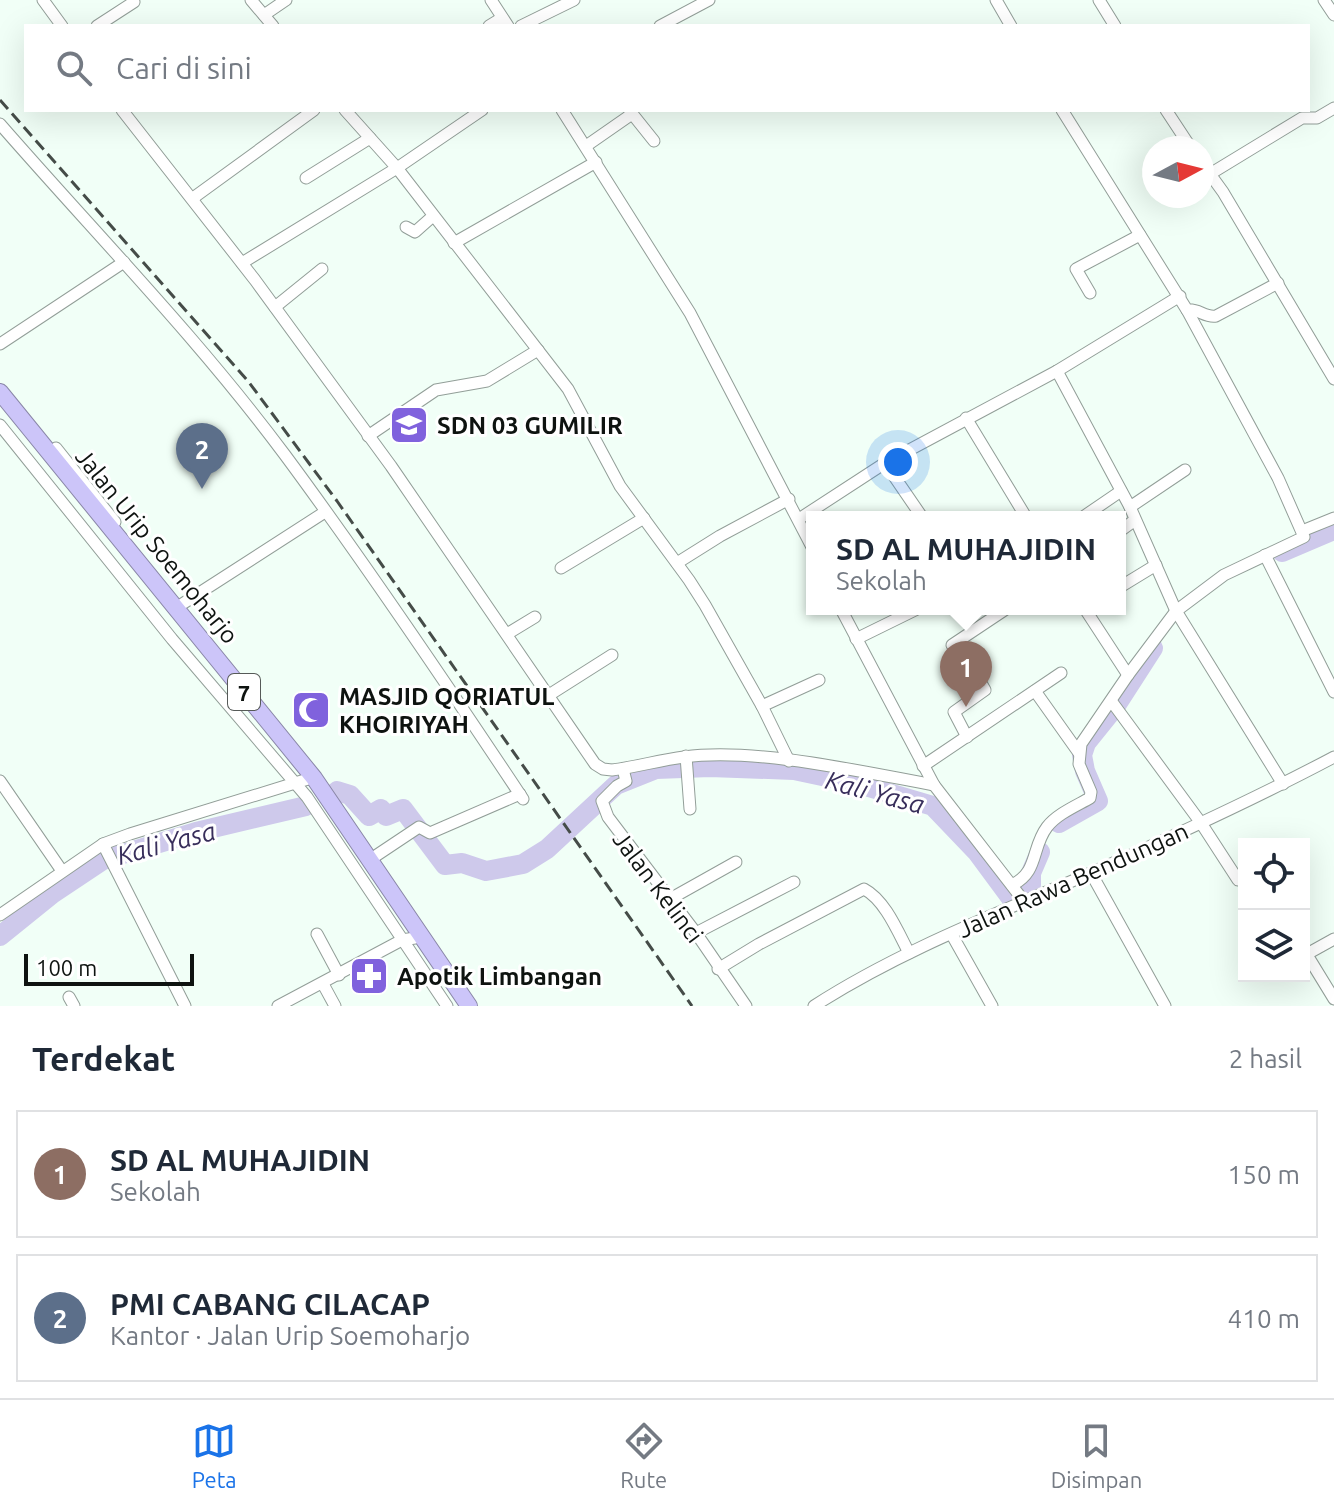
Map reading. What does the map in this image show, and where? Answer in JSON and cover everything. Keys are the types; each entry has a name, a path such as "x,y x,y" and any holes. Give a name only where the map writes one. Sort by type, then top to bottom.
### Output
{"highway":[{"name":"Jalan Urip Soemoharjo","path":"0,392 302,781 408,939 460,1006"},
{"name":"Jalan Urip Soemoharjo","path":"0,407 151,584 179,607 314,778 373,858 469,1006"}],"street":[{"path":"43,0 61,24"},
{"path":"251,0 271,24"},
{"path":"264,15 286,0"},
{"path":"491,0 505,22"},
{"path":"525,24 574,0"},
{"path":"664,24 709,0"},
{"path":"996,0 1010,24"},
{"path":"1099,0 1114,24"},
{"path":"1324,0 1333,14"},
{"path":"100,24 134,2"},
{"path":"1214,172 1302,118 1317,118 1334,108"},
{"path":"124,112 275,307 507,634 595,764 603,769 624,773 686,759 742,757 789,761 934,785"},
{"path":"193,198 311,112"},
{"path":"350,112 397,168 573,397 611,471 644,518 681,561 789,761"},
{"path":"242,263 397,168 479,112"},
{"path":"563,112 690,313 806,534"},
{"path":"586,146 631,112 654,141"},
{"path":"1063,112 1180,296 1278,478 1304,538 1267,558 1224,575 1179,615 1128,675 1114,706 1088,731 1079,753"},
{"path":"1167,112 1183,136"},
{"path":"0,124 165,307 284,453 448,686 521,797 430,833 418,828 373,858 476,1006"},
{"path":"306,178 370,138"},
{"path":"454,243 596,162"},
{"path":"1214,180 1334,379"},
{"path":"406,227 415,232 433,216"},
{"path":"1090,293 1076,269 1140,235"},
{"path":"0,344 124,262"},
{"path":"275,307 322,269"},
{"path":"1187,310 1216,316 1278,283"},
{"path":"811,511 885,463 1057,371 1180,296"},
{"path":"368,436 436,390 487,381 538,350"},
{"path":"1057,371 1130,507 1179,615 1283,784"},
{"path":"0,380 179,607 325,512"},
{"path":"966,418 1022,511"},
{"path":"0,425 163,628 302,781 130,834 108,854 62,871 0,915"},
{"path":"885,463 918,511"},
{"path":"1130,507 1185,470"},
{"path":"1092,511 1121,491"},
{"path":"681,561 789,499"},
{"path":"799,519 806,514"},
{"path":"561,568 644,518"},
{"path":"1302,531 1334,518"},
{"path":"1126,527 1135,520"},
{"path":"1267,558 1334,692"},
{"path":"1126,583 1156,565"},
{"path":"844,615 934,785 1017,892 1028,875 1046,828 1090,798 1091,792 1082,773 1079,753 1035,691"},
{"path":"856,639 905,615"},
{"path":"967,737 954,712 985,690 981,683 973,684 952,645 997,615"},
{"path":"1089,615 1128,675"},
{"path":"507,634 535,617"},
{"path":"549,695 612,655"},
{"path":"923,766 1061,673"},
{"path":"762,706 819,680"},
{"path":"1114,706 1201,823 1238,880"},
{"name":"Jalan Rawa Bendungan","path":"814,1006 909,953 952,935 1017,892 1091,873 1334,757"},
{"path":"686,759 690,809"},
{"name":"Jalan Kelinci","path":"624,773 605,798 603,806 620,837 696,933 746,1006"},
{"path":"0,781 62,871"},
{"path":"108,854 185,1006"},
{"path":"670,899 736,862"},
{"path":"1091,873 1165,1006"},
{"path":"696,933 794,882"},
{"path":"718,969 862,889 868,890 875,898 909,953"},
{"path":"317,934 339,975"},
{"path":"952,935 992,1006"},
{"path":"278,1006 408,939 447,1006"},
{"path":"1310,950 1334,939"},
{"path":"1310,960 1334,999"},
{"path":"323,984 335,1006"}],"waterway":[{"name":"Kali Yasa","path":"1282,552 1334,530"},
{"name":"Kali Yasa","path":"1059,823 1098,801 1085,771 1082,755 1086,743 1115,707 1153,648"},
{"name":"Kali Yasa","path":"337,791 350,795 369,816 381,809 386,816 403,809 445,865 462,863 486,871 523,864 547,849 616,785 656,769 710,767 794,770 855,783 933,806 977,852 1011,898 1031,885 1031,873 1040,852"},
{"name":"Kali Yasa","path":"0,936 52,894 103,860 196,832 306,806"}],"railway":[{"path":"0,100 248,381 337,501 692,1006"}],"place":[{"name":"SDN 03 GUMILIR","path":"409,425"},
{"name":"PMI CABANG CILACAP","path":"202,489"},
{"name":"SD AL MUHAJIDIN","path":"966,707"},
{"name":"MASJID QORIATUL KHOIRIYAH","path":"311,710"},
{"name":"Apotik Limbangan","path":"369,976"}]}
